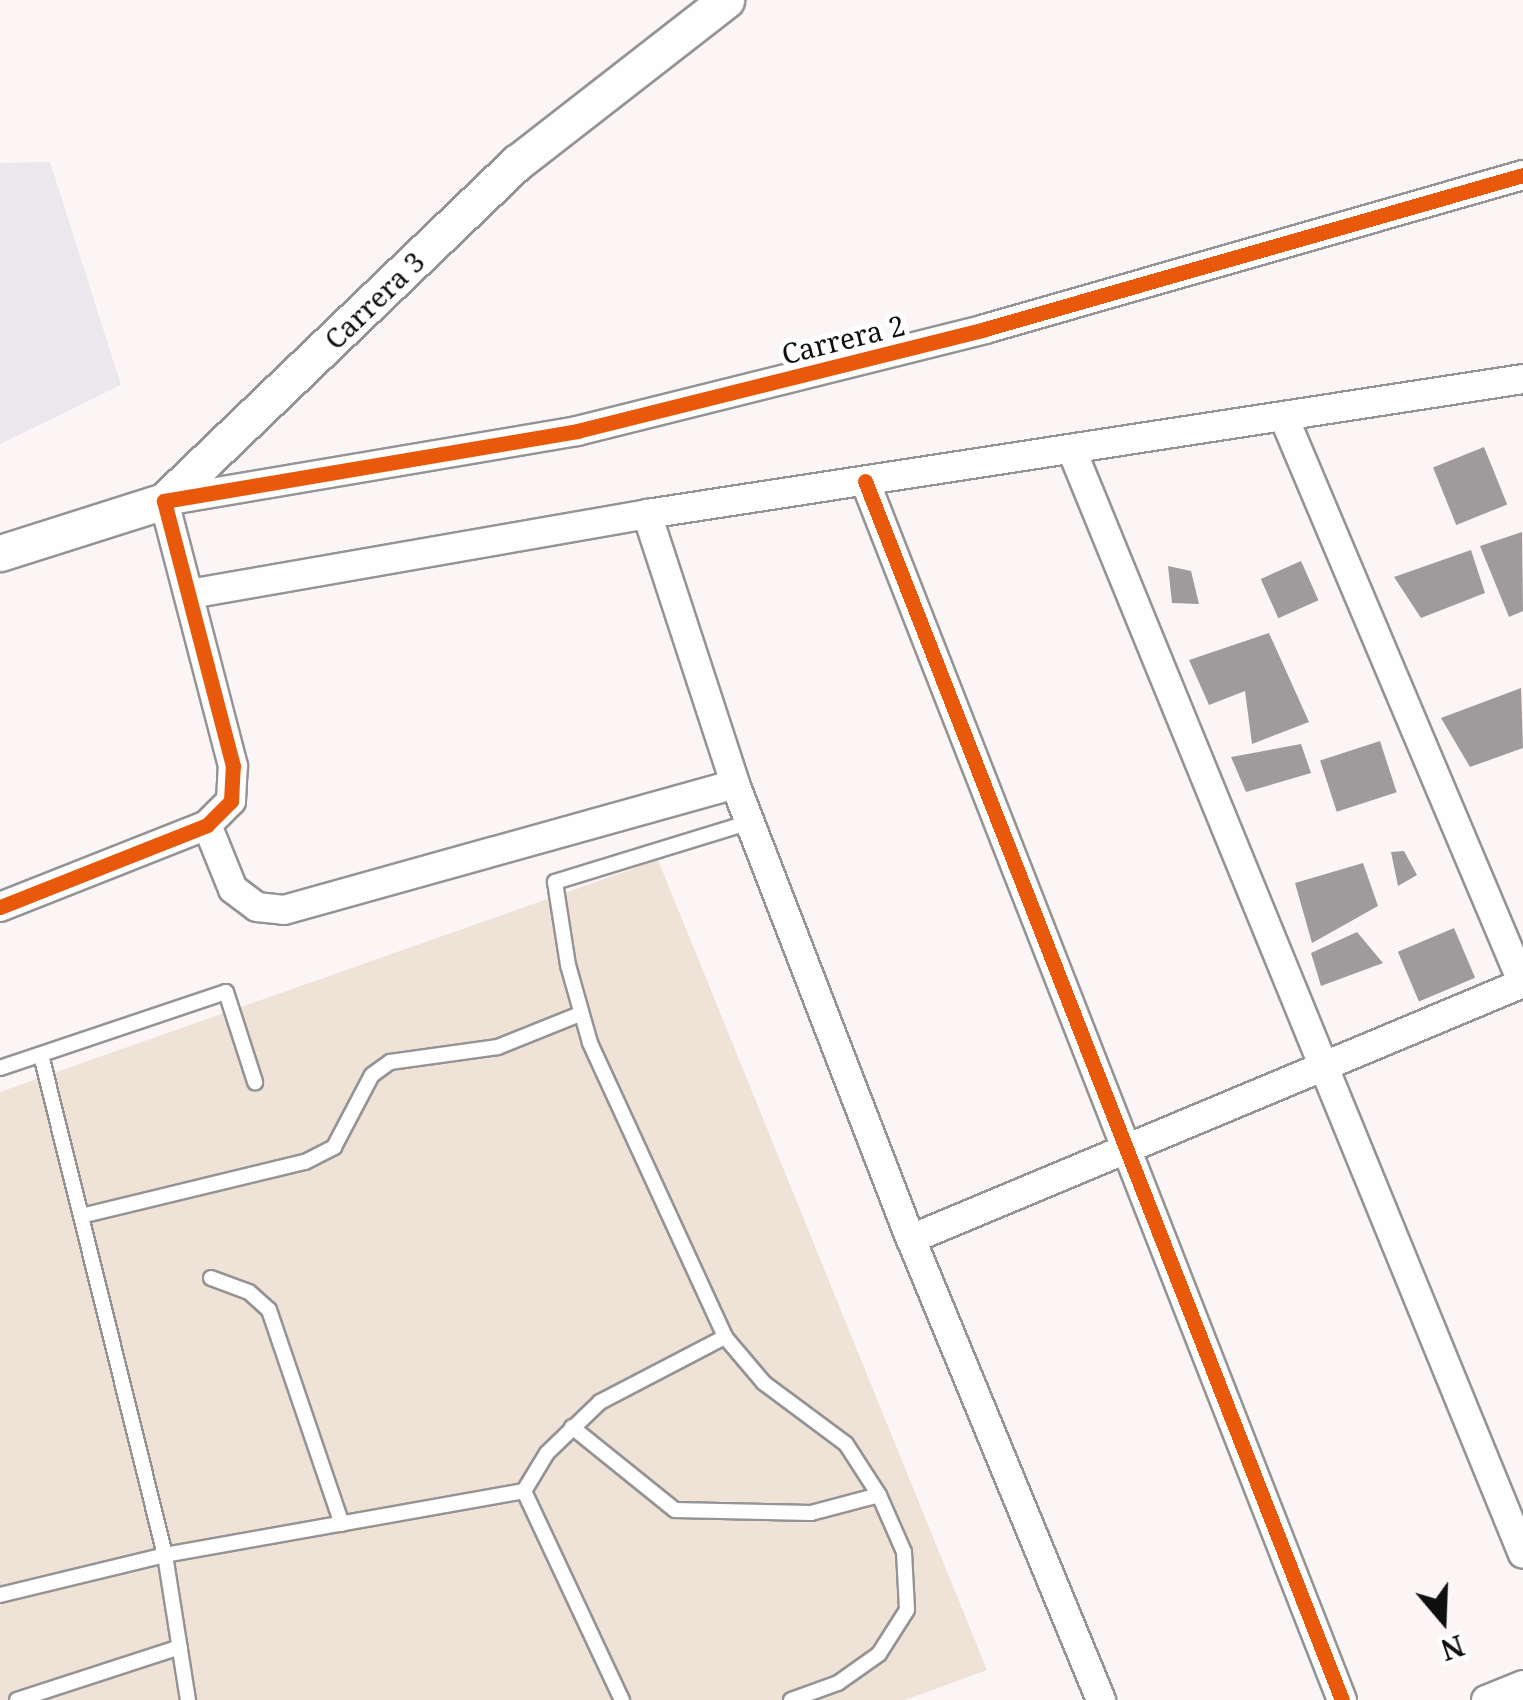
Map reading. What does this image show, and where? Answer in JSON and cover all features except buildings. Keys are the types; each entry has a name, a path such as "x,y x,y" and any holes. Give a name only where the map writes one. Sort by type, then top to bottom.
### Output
{"street":[{"name":"Carrera 3","path":"0,554 164,501 518,162 706,6"},
{"name":"Carrera 2","path":"164,501 577,431 986,329 1523,175"},
{"path":"190,594 647,514 1073,453 1522,382"},
{"path":"911,1239 1523,984 1285,420"},
{"path":"1073,453 1523,1554"},
{"path":"865,481 1342,1700"},
{"path":"0,907 207,825 231,801 233,766 164,501"},
{"path":"647,514 735,784 911,1239 1101,1700"},
{"path":"207,825 232,890 257,907 284,910 735,784"},
{"path":"1486,1700 1523,1685"}],"lane":[{"path":"750,822 555,882 580,1014 724,1337 753,1374 846,1444 879,1495 904,1552 907,1610 879,1654 838,1683 791,1700"},
{"path":"0,1068 226,992 255,1082"},
{"path":"81,1216 305,1162 334,1147 372,1074 390,1062 498,1047 580,1014"},
{"path":"41,1055 165,1555 188,1700"},
{"path":"211,1278 249,1292 269,1310 342,1524"},
{"path":"0,1595 165,1555 524,1491 572,1427 600,1402 724,1337"},
{"path":"572,1427 675,1510 811,1513 879,1495"},
{"path":"524,1491 622,1700"},
{"path":"16,1700 180,1647"}],"shaded area":[{"path":"50,162 121,385 0,444 0,163"},
{"path":"658,860 987,1670 905,1700 0,1700 0,1092"}],"cycle path":[{"path":"0,907 207,825 231,801 233,766 164,501 577,431 985,329 1523,175"},
{"path":"865,481 1342,1700"}]}
